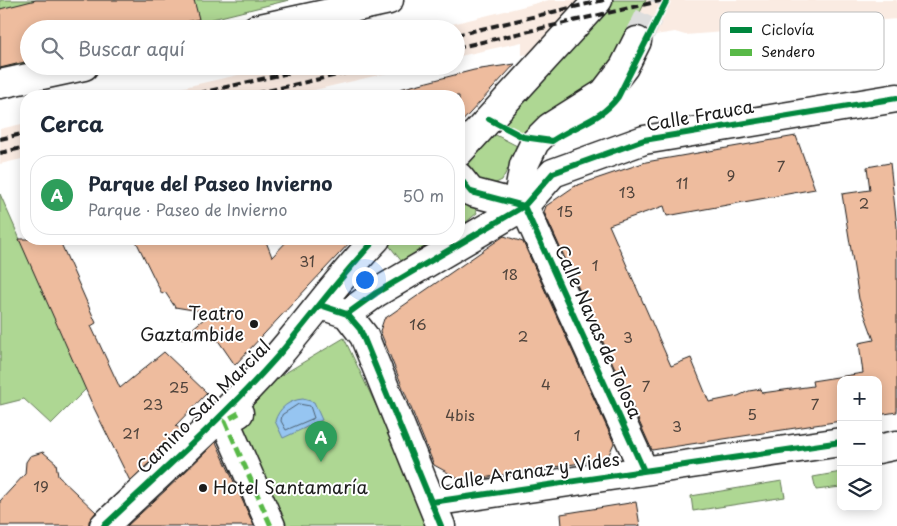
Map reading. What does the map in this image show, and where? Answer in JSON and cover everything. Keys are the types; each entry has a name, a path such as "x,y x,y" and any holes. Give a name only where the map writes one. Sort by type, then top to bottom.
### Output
{"street":[{"path":"297,20 389,0"},
{"path":"465,145 598,0"},
{"path":"465,185 471,192 524,206 520,186 524,165 535,142 550,127 604,93 624,67 636,41"},
{"path":"0,84 42,75"},
{"name":"Calle Frauca","path":"465,241 524,206 553,173 644,140 897,98"},
{"name":"Calle Navas de Tolosa","path":"524,206 654,469"},
{"name":"Camino San Marcial","path":"104,526 222,415 276,358 351,264 370,245"},
{"name":"Calle Frauca","path":"347,314 376,293 458,245"},
{"path":"320,304 347,314 364,336 437,514"},
{"path":"239,413 225,421 271,526"},
{"path":"882,436 897,434"},
{"path":"882,448 897,445"},
{"name":"Calle Aranaz y Vides","path":"437,514 654,469 835,453"},
{"path":"654,469 686,479 703,480 786,465"}],"shaded area":[{"path":"549,0 897,0 897,19 884,20 884,12 720,12 720,32 685,35 675,32 522,55 522,42 465,55 465,21"},
{"path":"237,75 379,75 315,90 171,90"},
{"path":"20,124 20,159 0,164 0,129"}],"green space":[{"path":"0,0 289,0 208,20 20,20 20,66 0,71"},
{"path":"610,0 646,0 613,68 527,136 499,121"},
{"path":"490,132 519,147 502,180 492,185 465,177 465,158"},
{"path":"0,194 20,239 20,245 22,245 86,389 51,424 24,399 0,405"},
{"path":"465,201 474,206 477,213 465,223"},
{"path":"389,245 436,245 406,267"},
{"path":"344,338 426,511 435,526 267,526 218,413"},
{"path":"837,473 837,487 816,490 813,477"},
{"path":"782,481 785,497 693,511 691,496"}],"water":[{"path":"303,399 314,402 322,420 283,438 275,421 277,416 289,403"}],"building":[{"path":"36,0 194,0 199,19 20,20 20,63 0,68 0,9"},
{"path":"515,64 465,118 465,90 400,90 455,75 465,75 465,72"},
{"path":"796,136 815,189 667,216 664,206 609,225 671,366 691,358 709,402 761,389 762,393 813,386 812,381 837,377 837,422 652,450 544,212 546,206 575,186 646,162"},
{"path":"890,163 897,227 897,412 882,414 882,376 844,376 863,373 859,343 874,340 859,299 842,194 870,190 867,167"},
{"path":"504,236 523,242 614,443 607,459 463,481 434,465 380,331 384,319"},
{"path":"22,245 62,245 96,323 91,326 120,388 164,352 207,393 175,426 184,430 130,481 93,406"},
{"path":"138,245 267,245 272,257 283,245 347,245 235,365 215,336 180,339 211,313 175,307 165,292 162,294"},
{"path":"216,442 254,526 127,526 181,476"},
{"path":"43,452 56,463 58,476 96,512 89,521 89,526 0,526 0,501 25,474 26,462 30,456"},
{"path":"636,502 640,526 562,526 561,514"}],"tunnel":[{"path":"637,41 657,0"}],"railway":[{"path":"465,33 604,0"},
{"path":"465,46 664,0"},
{"path":"213,90 279,75"},
{"path":"271,90 337,75"},
{"path":"0,139 20,134"},
{"path":"0,153 20,148"}],"marked path":[{"path":"239,413 225,421 271,526"}],"cycle path":[{"path":"489,119 523,137 552,141 604,112 618,97 667,0"},
{"path":"465,241 524,206 553,173 644,140 897,98"},
{"path":"465,184 471,192 524,206"},
{"path":"524,206 644,471"},
{"path":"104,526 192,444 256,380 371,245"},
{"path":"347,314 376,293 458,245"},
{"path":"320,305 347,314 360,329 441,526"},
{"path":"432,502 837,443"}],"place":[{"name":"Teatro Gaztambide","path":"254,324"},
{"name":"Parque del Paseo Invierno","path":"321,462"},
{"name":"Hotel Santamaría","path":"203,488"}]}
